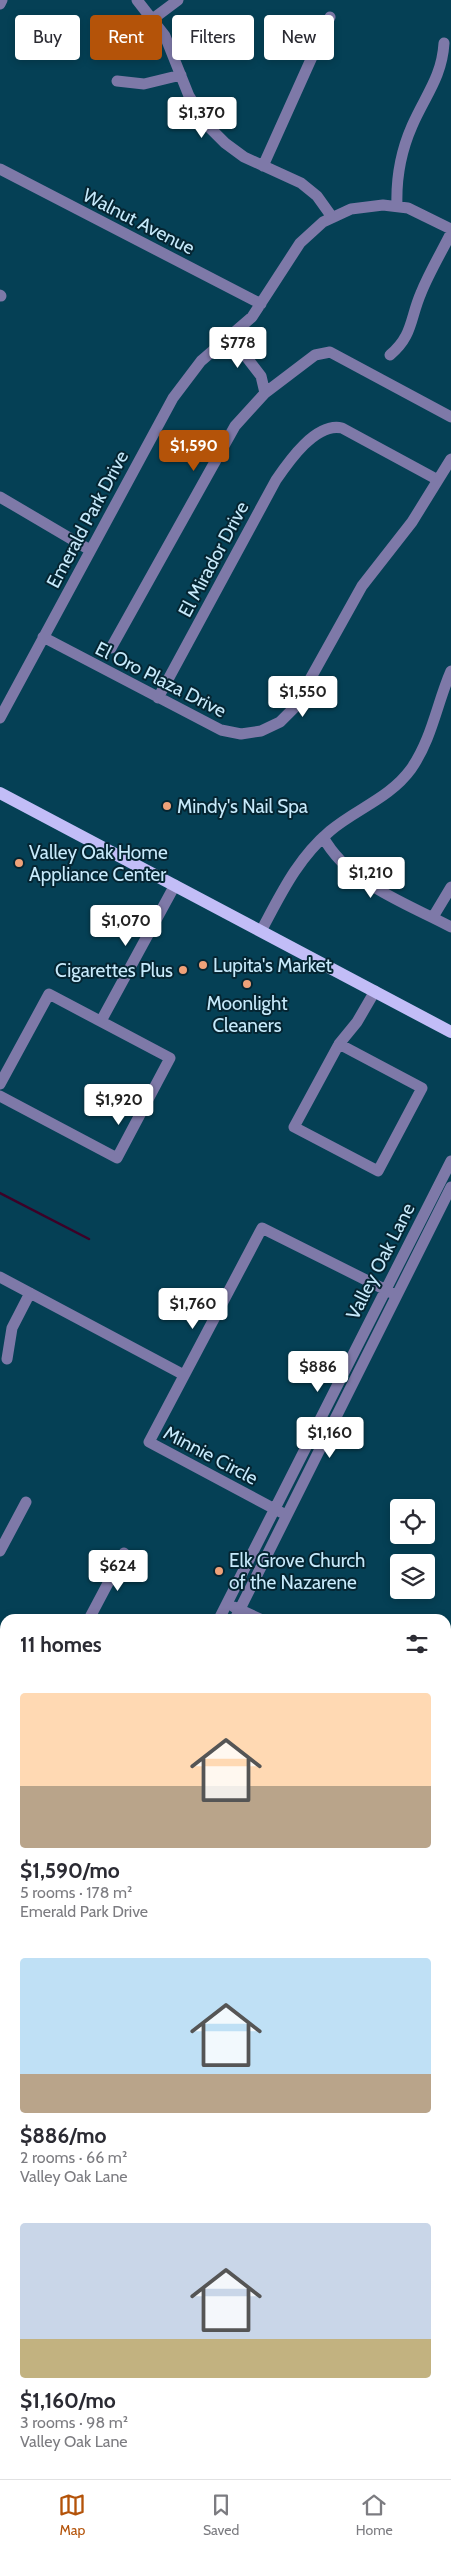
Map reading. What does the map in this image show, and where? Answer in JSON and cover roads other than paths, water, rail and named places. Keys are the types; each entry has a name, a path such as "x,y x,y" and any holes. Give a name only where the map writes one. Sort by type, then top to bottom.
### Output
{"main road":[{"path":"0,793 451,1032"}],"street":[{"path":"0,4 2,0"},
{"path":"138,0 151,15"},
{"path":"158,15 178,0"},
{"path":"162,32 170,45 191,101 208,126 234,151 301,183 317,196 332,217"},
{"path":"397,206 398,177 404,148 412,126 440,70 444,43"},
{"path":"262,166 310,60"},
{"path":"117,81 144,84 181,75"},
{"name":"Walnut Avenue","path":"0,169 261,304"},
{"name":"Emerald Park Drive","path":"0,718 173,398 201,361 245,325 261,304 300,243 315,228 332,217 362,206 397,206 418,212 451,228"},
{"path":"390,355 405,340 410,331 421,291 451,234"},
{"path":"230,336 261,376 265,393"},
{"path":"111,648 235,426 265,393 315,355 326,352 451,417"},
{"name":"El Mirador Drive","path":"158,698 276,480 295,455 317,434 330,427 342,428 438,480"},
{"name":"El Oro Plaza Drive","path":"43,637 212,726 231,733 261,731 280,722 294,708 362,586 412,522 451,459"},
{"path":"0,497 90,550"},
{"path":"260,931 290,876 323,837 348,818 384,797 410,769 425,744 451,671"},
{"path":"323,837 338,859 357,876 451,927"},
{"path":"101,1022 175,885"},
{"path":"433,918 451,886"},
{"path":"339,1044 422,1088 378,1171 294,1127 339,1044 357,1022 375,991"},
{"path":"0,1084 49,994 170,1058 117,1158 0,1096"},
{"name":"Valley Oak Lane","path":"237,1614 391,1293 451,1161"},
{"name":"Valley Oak Lane","path":"222,1614 273,1508 451,1187"},
{"name":"Minnie Circle","path":"286,1515 149,1442 262,1228 391,1293"},
{"path":"0,1277 184,1375"},
{"path":"7,1359 12,1328 30,1293"},
{"path":"0,1551 26,1502"},
{"path":"92,1614 124,1553"},
{"path":"227,1603 237,1614"}],"waterway":[{"path":"0,1193 89,1239"}],"place":[{"name":"Mindy's Nail Spa","path":"167,806"},
{"name":"Valley Oak Home Appliance Center","path":"19,863"},
{"name":"Lupita's Market","path":"203,965"},
{"name":"Cigarettes Plus","path":"183,970"},
{"name":"Moonlight Cleaners","path":"247,984"},
{"name":"Elk Grove Church of the Nazarene","path":"219,1571"}]}
